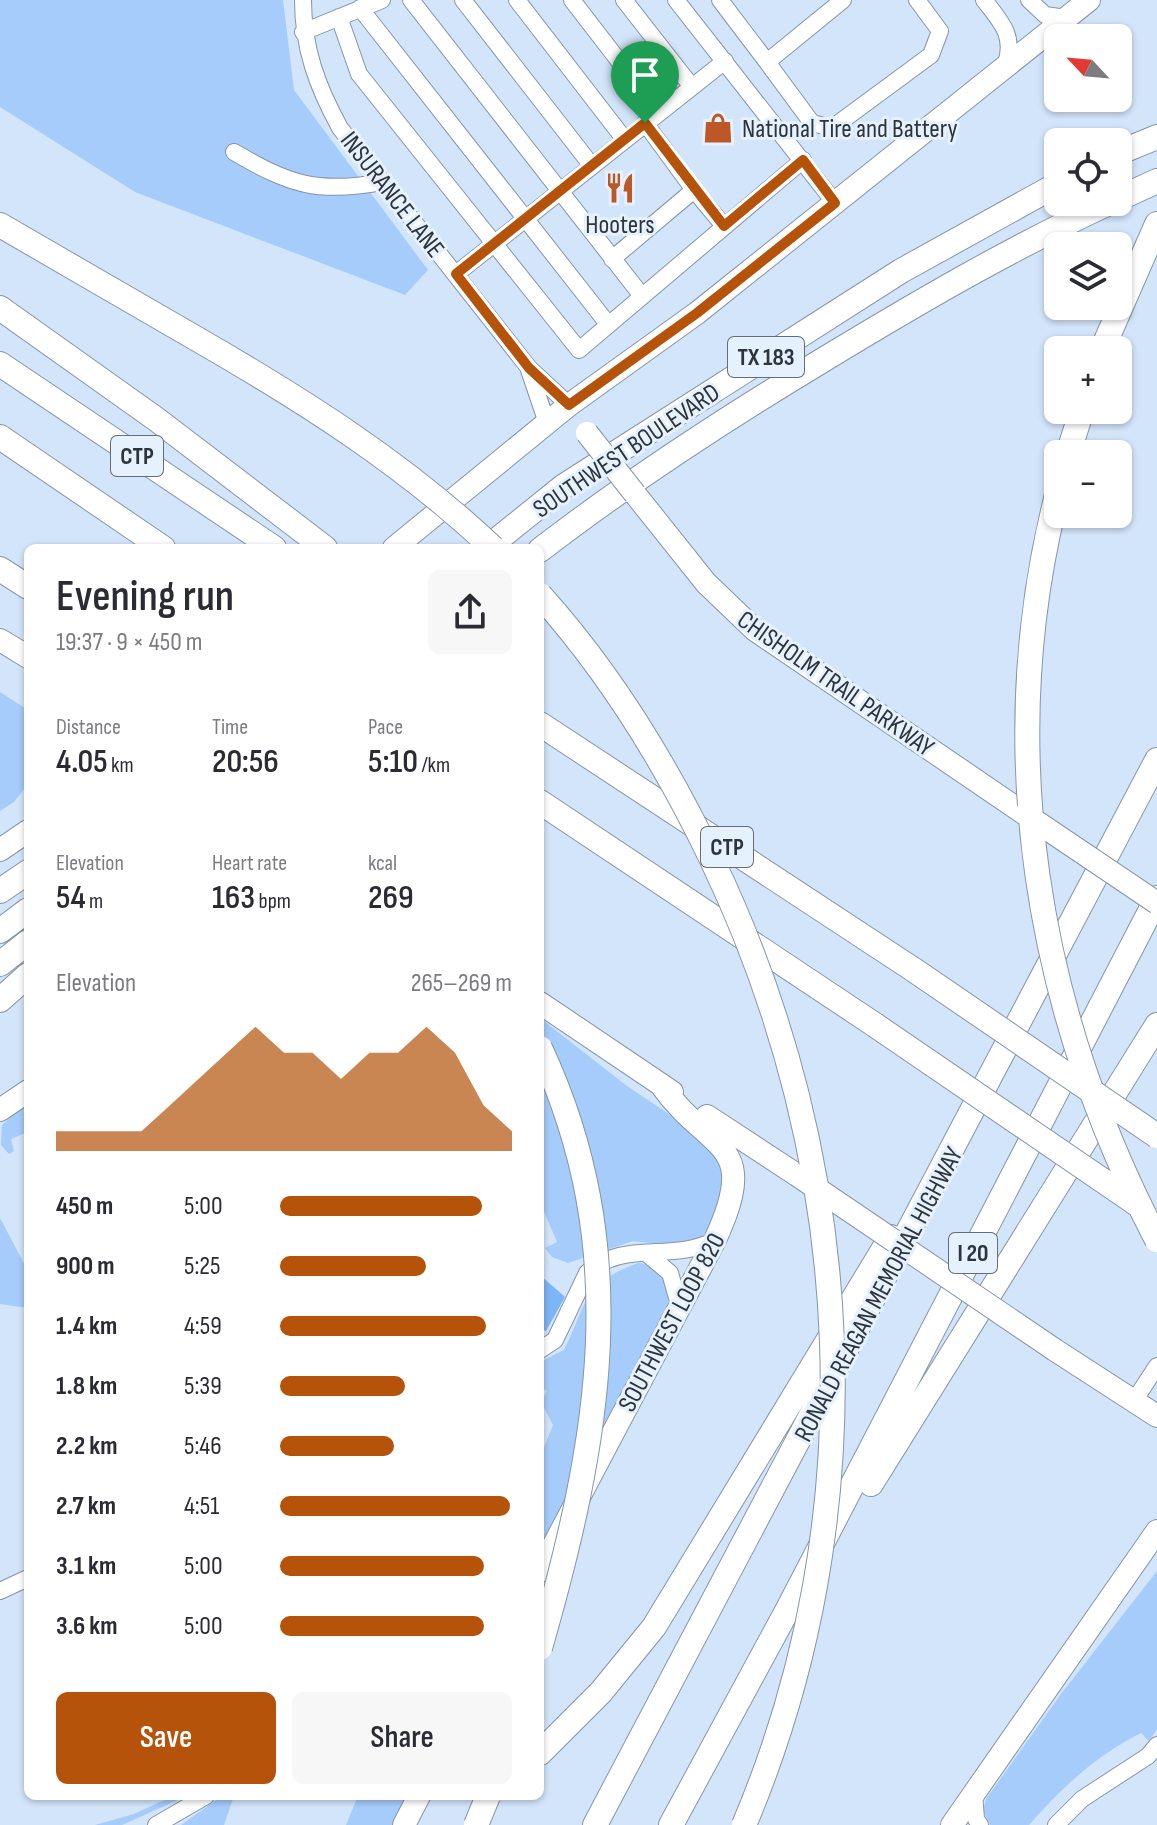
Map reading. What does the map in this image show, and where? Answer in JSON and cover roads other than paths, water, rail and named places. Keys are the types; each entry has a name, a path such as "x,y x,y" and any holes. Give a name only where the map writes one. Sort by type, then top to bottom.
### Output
{"highway":[{"path":"1132,147 1157,137"},
{"path":"1132,193 1157,181"},
{"name":"SOUTHWEST BOULEVARD","path":"492,544 564,486 887,280 1044,192"},
{"name":"SOUTHWEST BOULEVARD","path":"544,547 647,470 751,401 914,303 1081,216"},
{"path":"1108,336 1157,224"},
{"path":"0,225 197,339 365,443 438,499 489,544"},
{"path":"0,308 156,419 320,544"},
{"name":"CTP","path":"0,364 268,544"},
{"name":"CTP","path":"0,437 157,544"},
{"path":"0,448 79,491"},
{"path":"1049,528 1039,571 1028,665 1030,834 1048,941 1082,1067 1114,1151 1157,1240"},
{"path":"0,569 24,584"},
{"path":"544,600 626,703 686,806 723,884 758,965 788,1056 820,1204 832,1317 834,1384 823,1544 793,1685 744,1825"},
{"name":"CTP","path":"544,727 914,970 1157,1136"},
{"name":"RONALD REAGAN MEMORIAL HIGHWAY","path":"595,1825 927,1202 1157,760"},
{"name":"CTP","path":"544,805 1157,1217"},
{"path":"0,891 24,875"},
{"name":"I 20","path":"671,1825 788,1609 1157,900"},
{"path":"0,931 24,913"},
{"path":"0,964 24,945"},
{"path":"0,1000 24,979"},
{"path":"788,1609 827,1568 881,1465 1157,1025"},
{"path":"544,1058 563,1103 583,1169 594,1241 599,1317 590,1441 544,1631"},
{"path":"544,1749 601,1692 654,1627 896,1228 927,1202"},
{"path":"476,1825 486,1800"},
{"path":"468,1825 493,1800"}],"main road":[{"path":"399,544 569,405 697,313 1089,0"},
{"name":"CHISHOLM TRAIL PARKWAY","path":"569,405 587,433 706,583 755,630 1157,900"},
{"path":"0,640 24,655"},
{"path":"0,850 24,834"},
{"path":"544,1006 1157,1416"},
{"name":"SOUTHWEST LOOP 820","path":"544,1563 715,1240 731,1200 735,1183 733,1164 712,1135 681,1114 661,1085"},
{"path":"0,1110 24,1094"},
{"path":"952,1825 1157,1531"},
{"path":"1111,1598 1157,1558"},
{"path":"404,1825 417,1800"}],"street":[{"name":"INSURANCE LANE","path":"303,0 303,32 320,92 340,128 529,368 569,405"},
{"path":"303,32 382,0"},
{"path":"411,0 642,296"},
{"path":"463,0 592,166"},
{"path":"517,0 625,140"},
{"path":"572,0 652,118 694,190 724,226"},
{"path":"624,0 692,87"},
{"path":"676,0 835,203"},
{"path":"720,0 812,123 832,128 931,55 940,31 917,0"},
{"path":"767,62 843,0"},
{"path":"984,0 1010,39 1006,64"},
{"path":"1029,0 1045,15 1066,18"},
{"path":"360,8 608,324"},
{"path":"339,17 359,74 579,350 803,160"},
{"path":"456,274 725,61"},
{"path":"234,152 263,169 317,189 342,190 383,182"},
{"path":"612,259 694,190"},
{"name":"INSURANCE LANE","path":"529,368 547,423"},
{"path":"544,1347 555,1340 587,1273 602,1263 633,1252 681,1253 715,1240"},
{"path":"644,1252 670,1273 680,1308"},
{"path":"1134,1401 1157,1366"},
{"path":"0,1591 24,1580"},
{"path":"1056,1825 1091,1792 1148,1756 1157,1745"},
{"path":"974,1793 976,1819 980,1825"},
{"path":"156,1825 199,1800"}],"place":[{"name":"National Tire and Battery","path":"718,128"},
{"name":"Hooters","path":"620,188"}]}
